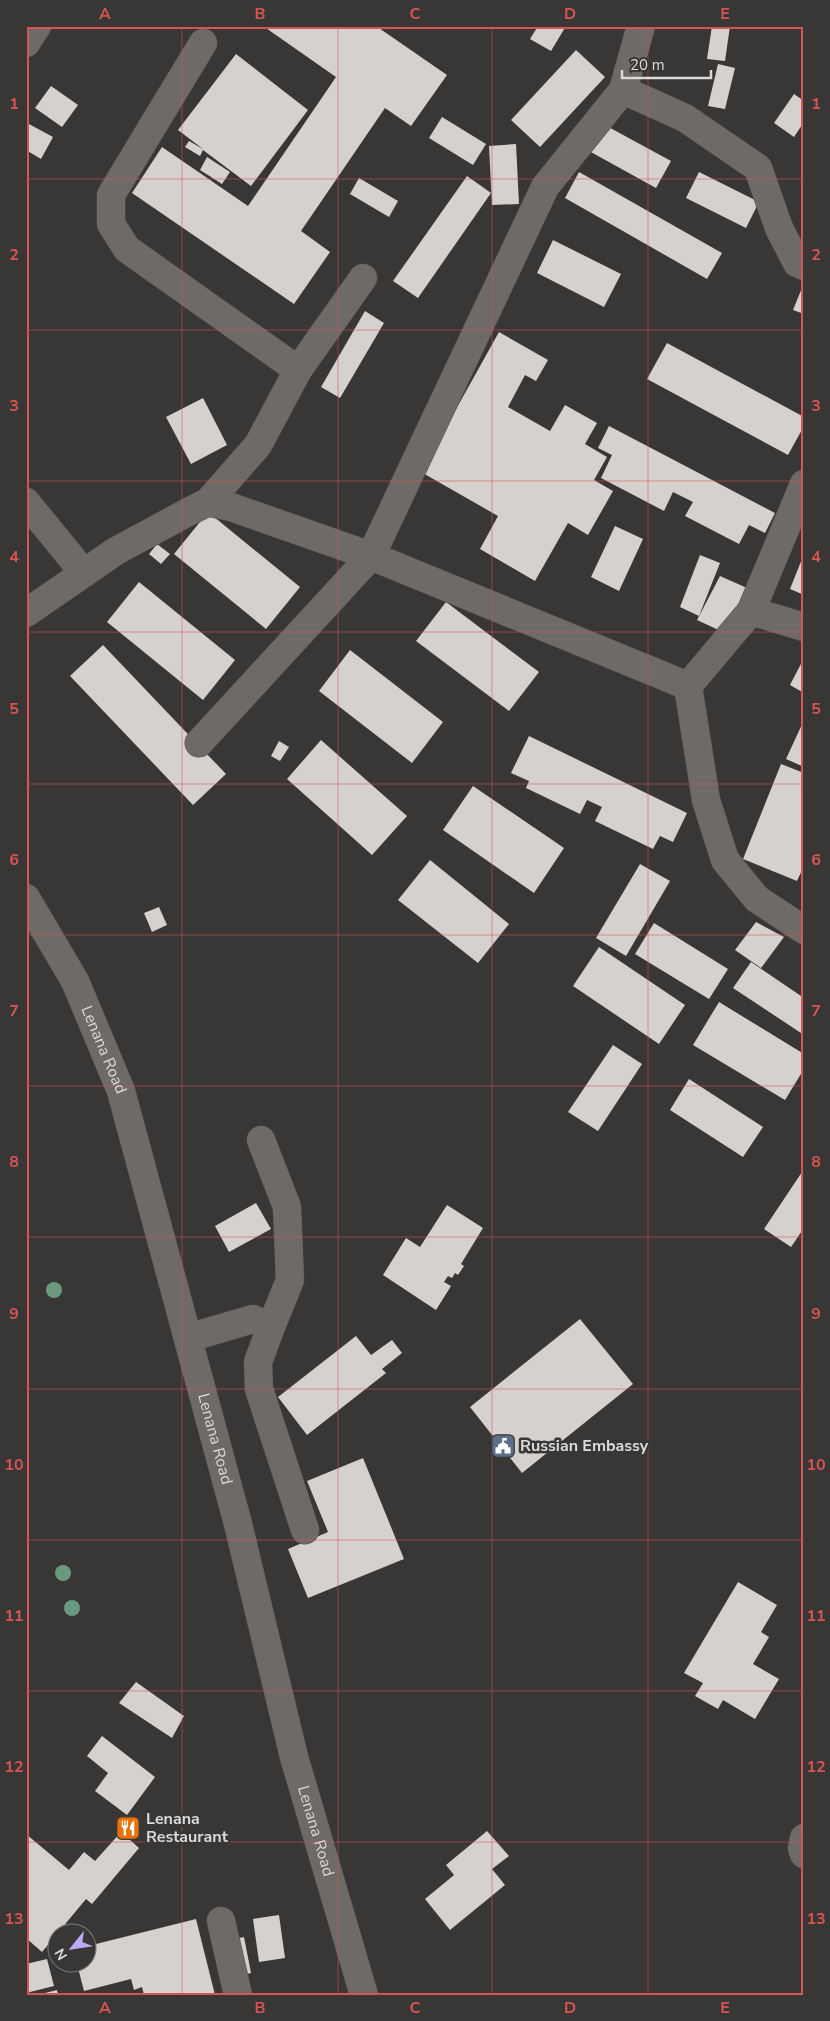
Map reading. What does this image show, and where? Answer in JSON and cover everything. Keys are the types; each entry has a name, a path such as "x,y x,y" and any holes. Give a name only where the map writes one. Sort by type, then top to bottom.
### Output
{"street":[{"path":"26,43 37,26"},
{"path":"199,743 371,556 545,188 623,90 641,26"},
{"path":"203,43 111,195 111,224 126,249 298,370"},
{"path":"623,90 685,118 758,168 779,228 797,263 804,266"},
{"path":"26,613 116,551 208,502 258,445 298,370 363,278"},
{"path":"804,484 751,612 688,686 706,800 725,860 757,900 804,930"},
{"path":"26,502 84,573"},
{"path":"208,502 231,507 371,556 688,686"},
{"path":"751,612 804,627"},
{"name":"Lenana Road","path":"26,898 75,981 121,1091 238,1524 294,1757 364,1995"},
{"path":"261,1140 287,1208 290,1280 258,1362 259,1389 305,1530"},
{"path":"188,1338 253,1319 271,1327"},
{"path":"804,1838 802,1848 804,1854"},
{"path":"221,1921 238,1995"}],"building":[{"path":"263,26 376,26 447,75 411,126 385,108 301,231 330,252 294,304 132,193 162,147 248,206 336,77"},
{"path":"538,26 566,26 551,51 530,39"},
{"path":"712,26 730,26 725,61 707,59"},
{"path":"576,50 605,77 540,147 511,120"},
{"path":"236,54 308,110 251,186 203,150 200,156 185,147 189,141 203,149 178,130"},
{"path":"718,64 735,68 725,109 708,106"},
{"path":"51,86 78,105 62,127 35,108"},
{"path":"794,94 804,101 804,122 794,137 774,123"},
{"path":"442,117 486,144 473,165 429,138"},
{"path":"27,123 53,137 41,159 26,150"},
{"path":"603,124 671,161 656,188 589,151"},
{"path":"516,144 519,204 492,205 489,146"},
{"path":"207,157 230,172 222,184 200,170"},
{"path":"579,172 722,253 707,279 565,198"},
{"path":"699,172 759,202 746,228 686,198"},
{"path":"467,176 491,193 418,298 393,281"},
{"path":"359,178 398,201 389,217 350,194"},
{"path":"553,240 621,274 604,307 537,273"},
{"path":"804,283 804,314 793,310"},
{"path":"365,311 384,323 340,398 321,387"},
{"path":"499,332 548,360 536,381 525,375 508,407 550,431 565,405 597,423 585,444 607,457 594,480 613,491 588,535 568,523 535,581 480,549 498,516 421,472"},
{"path":"667,343 804,417 804,426 788,455 647,379"},
{"path":"203,398 227,445 191,464 166,417"},
{"path":"609,426 775,513 765,533 749,525 739,544 685,516 693,502 673,492 664,511 601,478 612,455 598,448"},
{"path":"208,512 300,587 266,629 174,554"},
{"path":"615,526 643,539 619,591 591,577"},
{"path":"157,544 170,554 161,564 149,554"},
{"path":"804,554 804,595 790,589"},
{"path":"700,555 720,563 699,616 680,607"},
{"path":"720,576 747,588 725,633 697,620"},
{"path":"139,582 235,660 203,700 107,622"},
{"path":"446,602 539,672 509,711 416,641"},
{"path":"103,645 226,774 193,805 70,676"},
{"path":"350,650 443,722 412,763 319,691"},
{"path":"804,658 804,693 790,685"},
{"path":"804,720 804,767 786,759"},
{"path":"529,736 687,813 673,842 660,836 653,849 595,821 602,807 587,800 580,814 526,788 529,781 511,773"},
{"path":"321,740 407,816 372,855 287,779"},
{"path":"279,741 289,747 280,761 271,756"},
{"path":"781,764 804,773 804,866 797,881 743,859"},
{"path":"473,786 564,848 534,893 443,830"},
{"path":"430,860 509,924 478,963 398,900"},
{"path":"640,864 670,881 626,956 596,938"},
{"path":"159,907 167,925 152,932 144,913"},
{"path":"756,922 784,937 761,968 735,950"},
{"path":"654,923 728,969 709,999 635,954"},
{"path":"599,947 685,1005 659,1044 573,986"},
{"path":"751,962 804,998 804,1035 733,988"},
{"path":"719,1002 804,1054 804,1069 785,1100 693,1045"},
{"path":"613,1045 642,1064 598,1131 568,1112"},
{"path":"689,1079 763,1127 743,1157 670,1110"},
{"path":"804,1169 804,1228 791,1247 764,1229"},
{"path":"256,1203 271,1229 229,1252 215,1226"},
{"path":"447,1205 483,1228 461,1264 464,1266 458,1275 455,1273 452,1278 448,1276 444,1282 451,1286 436,1310 383,1275 406,1238 420,1247"},
{"path":"580,1319 633,1384 522,1473 470,1407"},
{"path":"356,1336 371,1355 392,1340 402,1353 382,1369 386,1373 307,1435 278,1397"},
{"path":"363,1458 404,1559 308,1598 288,1549 328,1532 307,1481"},
{"path":"738,1582 777,1605 761,1632 769,1637 753,1664 779,1679 755,1719 723,1700 718,1709 695,1696 703,1683 684,1673"},
{"path":"136,1682 184,1716 172,1738 119,1703"},
{"path":"102,1736 155,1777 127,1815 95,1791 108,1773 87,1756"},
{"path":"487,1831 509,1856 492,1869 505,1885 450,1930 425,1899 454,1875 446,1865"},
{"path":"121,1832 139,1848 92,1904 86,1899 65,1924 48,1924 48,1945 42,1952 26,1938 26,1834 69,1870 84,1852 95,1861"},
{"path":"279,1915 285,1958 259,1962 253,1919"},
{"path":"196,1919 215,1995 144,1995 142,1987 134,1990 131,1979 84,1991 80,1974 98,1974 98,1944"},
{"path":"244,1937 251,1973 238,1976 230,1940"},
{"path":"47,1959 48,1974 51,1974 54,1986 26,1993 26,1964"},
{"path":"57,1990 58,1995 41,1995 41,1994"}],"place":[{"name":"Russian Embassy","path":"503,1446"},
{"name":"Lenana Restaurant","path":"128,1828"}]}
